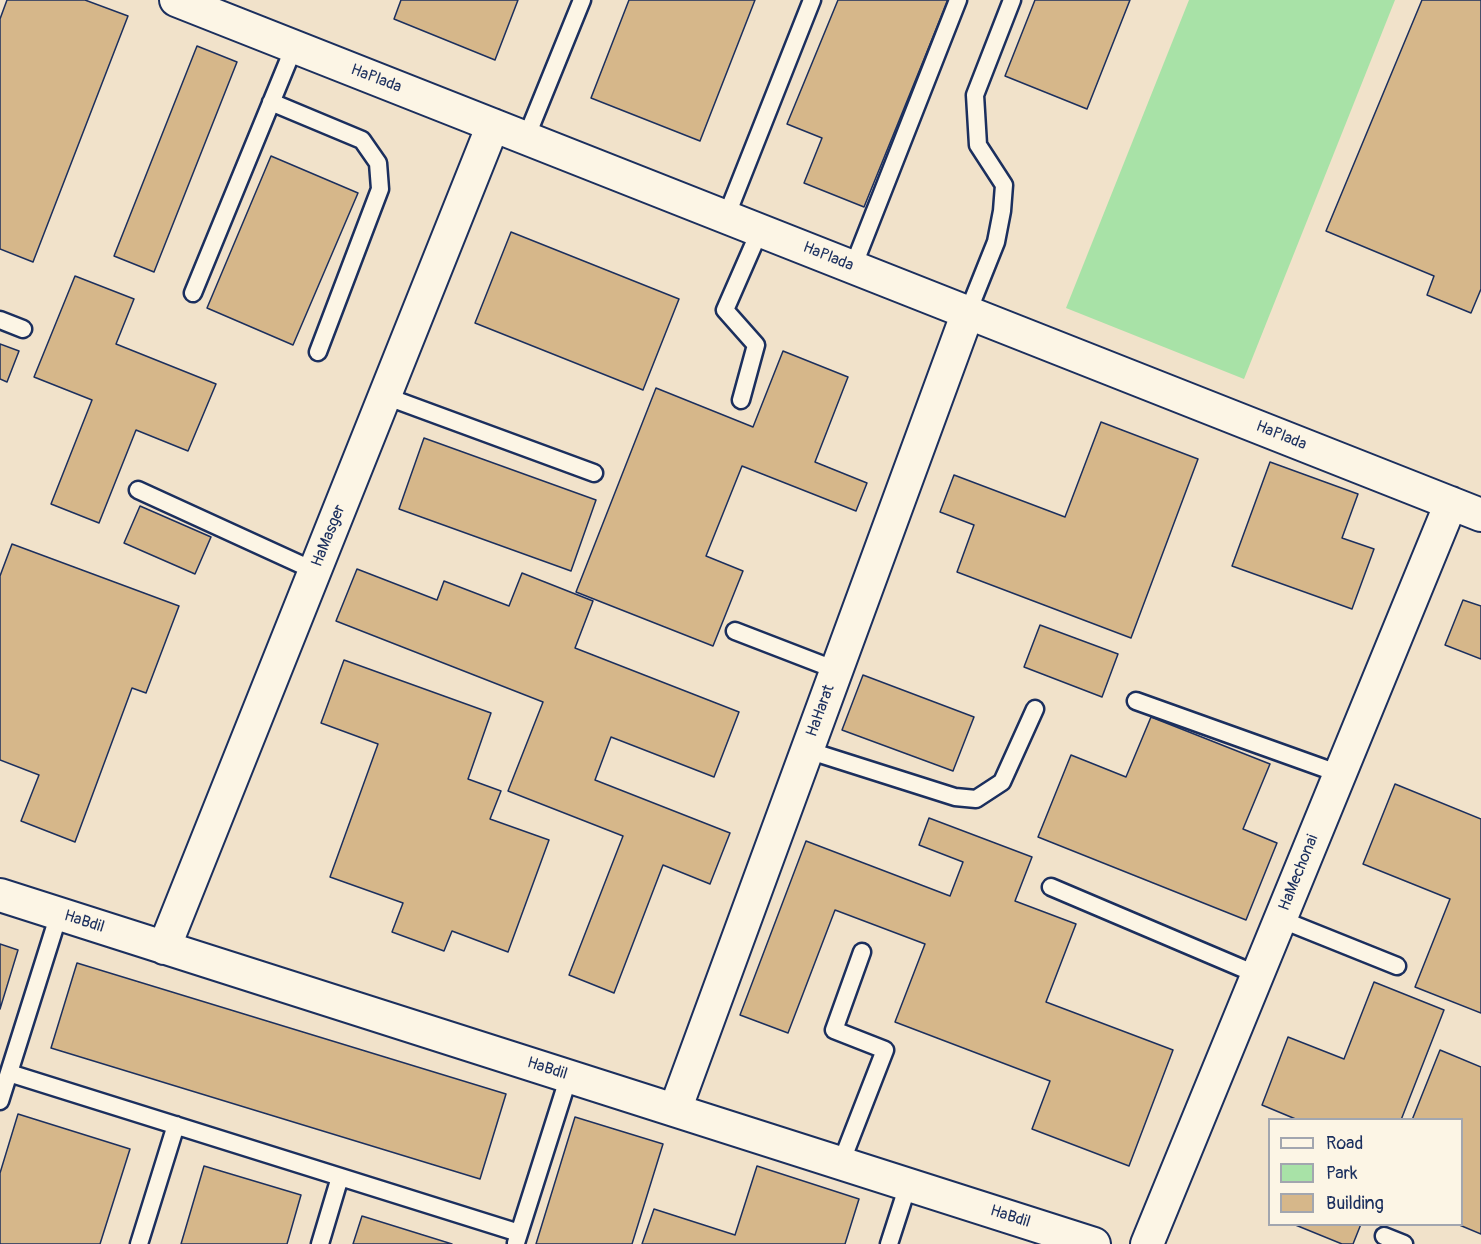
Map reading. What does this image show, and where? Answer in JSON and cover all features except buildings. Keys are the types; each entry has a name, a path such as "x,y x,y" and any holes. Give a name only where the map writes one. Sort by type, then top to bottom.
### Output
{"street":[{"name":"HaPlada","path":"176,0 222,8 294,46 1481,515"},
{"name":"HaMasger","path":"164,948 494,125"},
{"name":"HaHarat","path":"675,1110 968,312"},
{"name":"HaMechonai","path":"1147,1244 1452,503"},
{"name":"HaBdil","path":"0,895 1094,1244"}],"lane":[{"path":"526,138 582,0"},
{"path":"726,217 812,0"},
{"path":"854,267 958,0"},
{"path":"968,312 996,242 1004,185 978,145 975,95 1012,0"},
{"path":"193,292 294,46"},
{"path":"271,102 362,140 378,163 380,189 318,352"},
{"path":"741,399 756,345 725,310 760,230"},
{"path":"0,320 23,329"},
{"path":"385,396 594,473"},
{"path":"138,490 315,571"},
{"path":"735,631 836,670"},
{"path":"1136,701 1340,774"},
{"path":"807,750 955,797 976,799 1002,782 1035,709"},
{"path":"1051,887 1258,975"},
{"path":"0,1101 59,914"},
{"path":"1280,919 1397,966"},
{"path":"841,1163 885,1050 834,1030 862,952"},
{"path":"9,1072 340,1177 517,1239 569,1076"},
{"path":"139,1244 176,1125"},
{"path":"320,1244 340,1177"},
{"path":"889,1244 908,1185"},
{"path":"1384,1236 1404,1244"}],"shaded area":[{"path":"0,0 1481,0 1481,1244 0,1244"}],"green space":[{"path":"1189,0 1395,0 1244,379 1066,308"}]}
